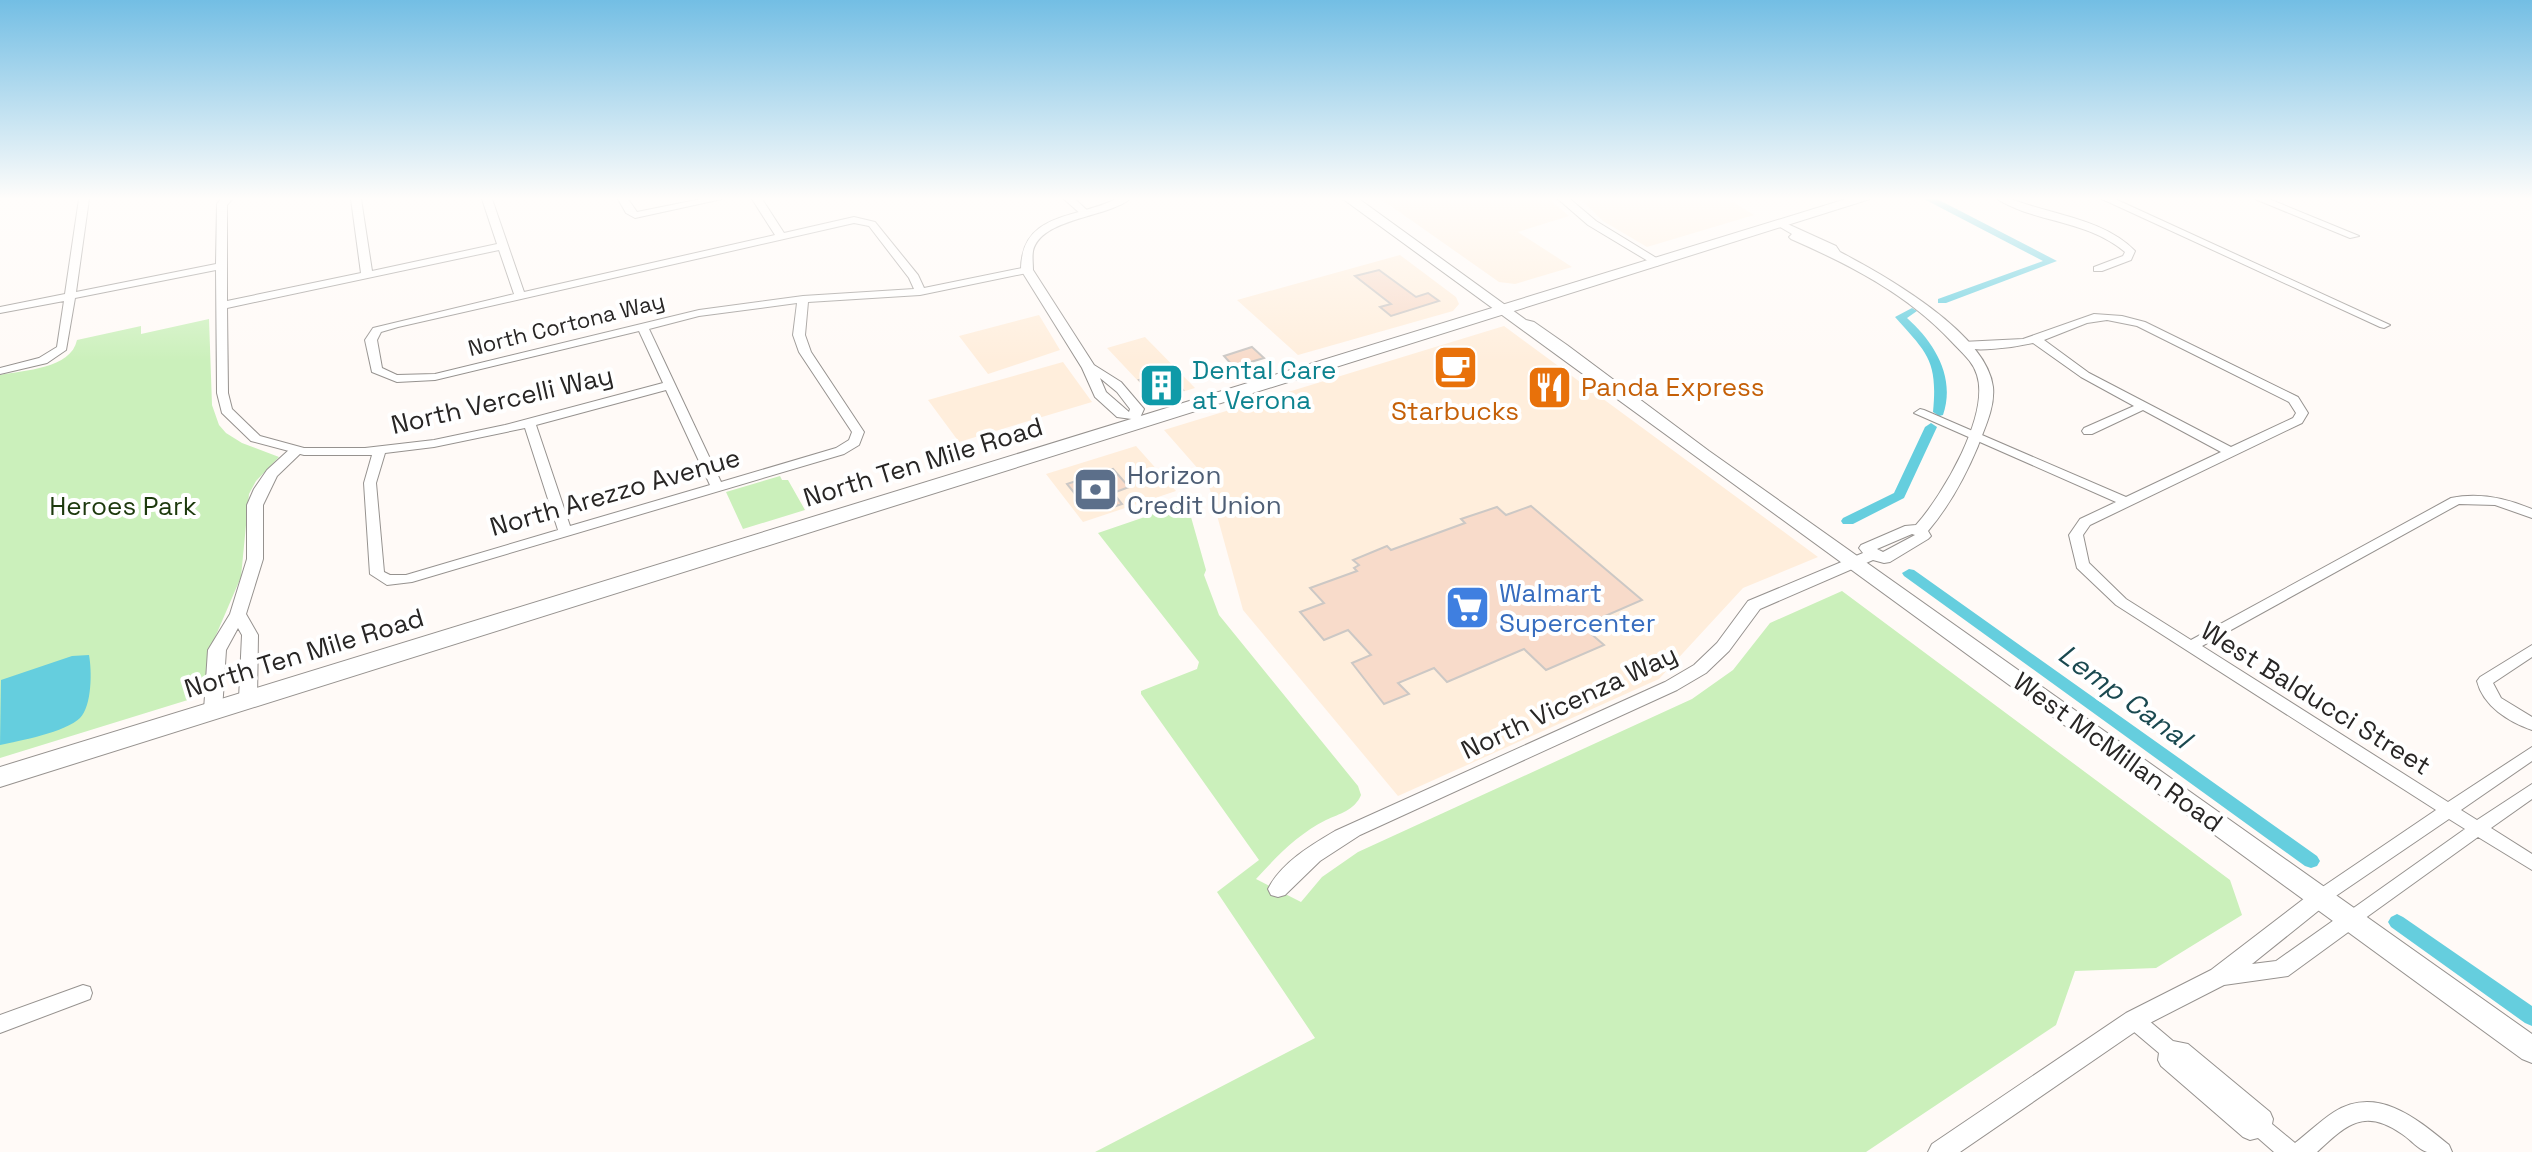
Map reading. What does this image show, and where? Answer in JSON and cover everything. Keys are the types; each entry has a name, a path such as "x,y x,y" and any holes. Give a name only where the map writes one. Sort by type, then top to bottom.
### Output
{"main road":[{"name":"West McMillan Road","path":"1424,253 1520,323 1520,328 1697,456 1703,455 1863,558 2532,1050"},
{"name":"North Ten Mile Road","path":"0,777 1137,421 1687,253"}],"street":[{"path":"0,371 50,358 62,348 76,253"},
{"name":"North Vercelli Way","path":"221,253 224,406 236,429 261,442 296,451 334,454 379,452 459,439 670,385"},
{"path":"364,253 367,275"},
{"path":"221,306 471,253"},
{"path":"504,253 520,296 708,253"},
{"path":"895,253 914,277 920,292"},
{"path":"1023,253 1027,270 1089,368 1100,394 1122,414 1137,421"},
{"path":"1642,253 1657,262"},
{"name":"North Vicenza Way","path":"1278,889 1295,868 1314,853 1353,830 1671,686 1700,669 1723,647 1754,605 1863,558 1884,558 1923,536 1920,530 1944,505 1975,436 1985,408 1985,378 1962,345 1917,301 1832,253"},
{"path":"2098,269 2127,258 2129,253"},
{"path":"2221,253 2384,325"},
{"path":"0,310 221,266"},
{"name":"North Cortona Way","path":"520,296 377,330 371,340 376,370 384,377 406,380 435,377 724,308 803,299 920,292 1027,270"},
{"name":"North Arezzo Avenue","path":"379,452 370,471 370,483 377,574 387,580 407,579 840,451 855,442 858,432 805,352 799,335 803,299"},
{"path":"1920,413 2124,501 2298,420 2302,413 2299,405 2284,393 2155,330 2114,316 2091,316 2035,339 2012,344 1962,345"},
{"path":"642,326 717,487"},
{"path":"2035,339 2070,366 2231,452"},
{"path":"2088,431 2143,406"},
{"path":"529,422 565,532"},
{"path":"213,710 217,650 238,614 255,559 255,505 272,473 296,451"},
{"path":"2191,646 2456,501 2474,498 2501,502 2532,514"},
{"name":"West Balducci Street","path":"2124,501 2085,522 2076,535 2082,565 2121,602 2532,863"},
{"path":"238,614 250,635 248,699"},
{"path":"2532,650 2485,681 2486,691 2498,704 2532,724"},
{"path":"1940,1152 2134,1020 2219,977 2321,897 2532,753"},
{"path":"2219,977 2280,970 2532,790"},
{"path":"0,1024 83,993"},
{"path":"2134,1020 2169,1050 2181,1050 2263,1119 2261,1128 2290,1152"},
{"path":"2301,1152 2350,1114 2378,1112 2411,1127 2442,1152"}],"shaded area":[{"path":"1457,253 1550,253 1572,267 1515,284 1499,282"},
{"path":"1400,255 1456,297 1459,304 1453,311 1298,355 1237,300"},
{"path":"1039,315 1060,350 988,374 959,336"},
{"path":"1504,326 1818,557 1743,588 1659,679 1398,796 1243,610 1207,479 1164,430"},
{"path":"1145,337 1195,388 1156,400 1107,348"},
{"path":"1063,362 1092,402 959,442 928,400"},
{"path":"1136,446 1176,491 1083,522 1046,474"}],"green space":[{"name":"Heroes Park","path":"209,319 212,405 219,425 242,443 279,457 256,481 249,494 241,577 207,656 208,690 204,695 0,758 0,375 56,362 73,350 77,340 141,326 141,334"},
{"path":"780,476 782,480 788,480 805,510 743,529 726,492"},
{"path":"1177,506 1189,510 1206,570 1204,575 1219,615 1358,786 1361,795 1351,808 1297,839 1256,879 1301,902 1322,877 1358,852 1692,699 1733,670 1770,623 1842,591 2230,880 2242,915 2156,968 2075,971 2056,1025 1866,1152 1095,1152 1315,1038 1217,892 1259,860 1141,694 1141,691 1197,669 1199,662 1098,533"}],"water":[{"path":"89,655 89,697 80,718 54,732 0,745 1,680 72,656"}],"building":[{"path":"1379,270 1416,297 1428,293 1439,301 1391,316 1380,307 1391,304 1355,276"},
{"path":"1252,347 1264,358 1234,367 1224,356"},
{"name":"Dental Care at Verona","path":"1166,372 1183,390 1157,398 1139,380"},
{"name":"Horizon Credit Union","path":"1113,469 1129,487 1113,493 1122,504 1104,510 1088,497 1080,500 1067,484 1082,479 1078,475 1090,471 1093,475"},
{"name":"Walmart Supercenter","path":"1531,506 1642,600 1582,626 1604,645 1546,670 1524,649 1447,682 1434,668 1398,683 1409,694 1384,704 1352,663 1371,655 1348,630 1324,640 1300,612 1324,603 1310,588 1357,571 1354,568 1359,565 1353,560 1387,546 1391,550 1465,523 1461,519 1497,507 1506,515"}],"waterway":[{"path":"1942,301 2052,261 2036,253"},
{"path":"1912,311 1900,317 1921,338 1934,358 1940,382 1939,412"},
{"path":"1848,521 1899,495 1931,427"},
{"name":"Lemp Canal","path":"1909,573 2311,861"},
{"name":"Lemp Canal","path":"2397,922 2532,1017"}],"place":[{"name":"Starbucks","path":"1455,368"},
{"name":"Dental Care at Verona","path":"1161,385"},
{"name":"Panda Express","path":"1550,387"},
{"name":"Horizon Credit Union","path":"1096,490"},
{"name":"Walmart Supercenter","path":"1468,608"}]}
